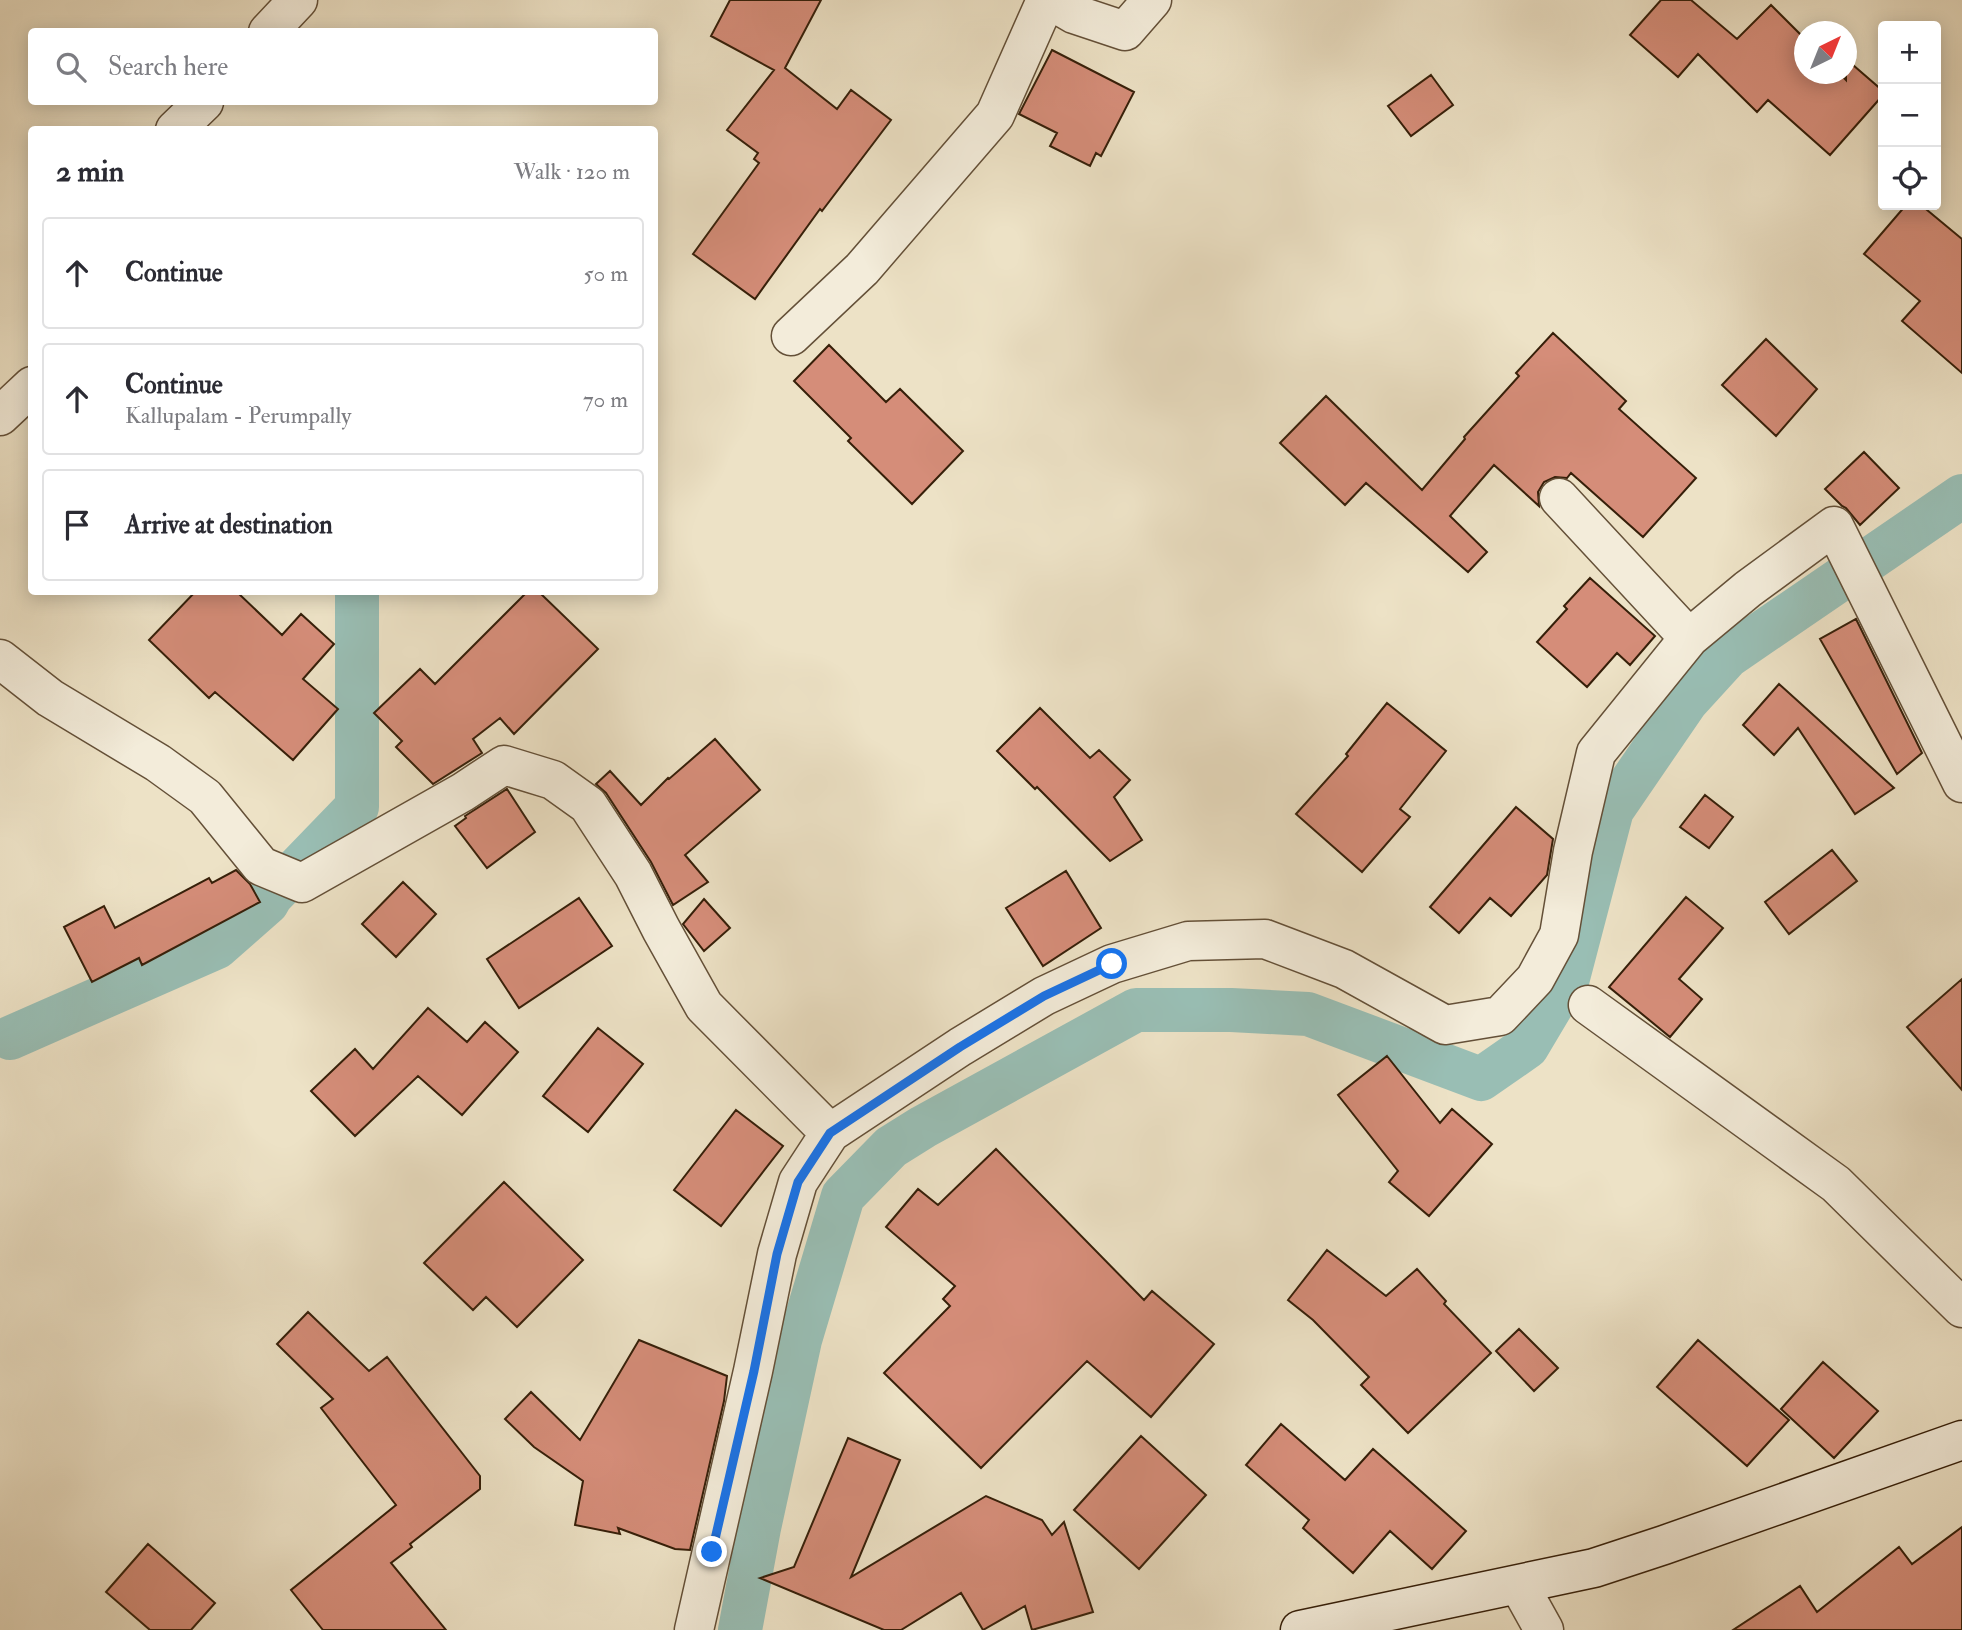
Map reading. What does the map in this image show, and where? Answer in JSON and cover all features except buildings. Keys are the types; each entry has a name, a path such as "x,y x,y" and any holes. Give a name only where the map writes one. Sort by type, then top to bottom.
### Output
{"street":[{"path":"272,28 298,0"},
{"path":"791,336 862,269 995,115 1048,0 1074,14 1125,30 1152,0"},
{"path":"179,126 201,105"},
{"path":"0,416 28,390"},
{"path":"1559,498 1689,638"},
{"path":"694,1630 754,1371 777,1254 798,1182 830,1133 960,1047 1044,996 1112,964 1188,941 1265,939 1344,969 1445,1025 1500,1016 1535,979 1559,935 1573,851 1596,753 1689,638 1748,589 1835,526 1844,549 1962,783"},
{"path":"0,659 50,698 158,762 205,797 261,866 302,883 463,792 504,765 552,780 588,805 633,874 704,1006 830,1133"},
{"path":"1588,1004 1836,1184 1962,1308"},
{"path":"1300,1630 1594,1568 1962,1440"},
{"path":"1518,1585 1544,1630"}],"waterway":[{"path":"740,1630 800,1340 843,1196 891,1147 1136,1010 1231,1010 1308,1014 1481,1079 1527,1047 1568,978 1612,810 1686,702 1728,656 1962,496"},
{"path":"10,1038 217,947 267,903 357,807 357,595"}],"route":[{"path":"712,1552 754,1371 777,1254 798,1182 830,1133 960,1047 1044,996 1112,964"}]}
